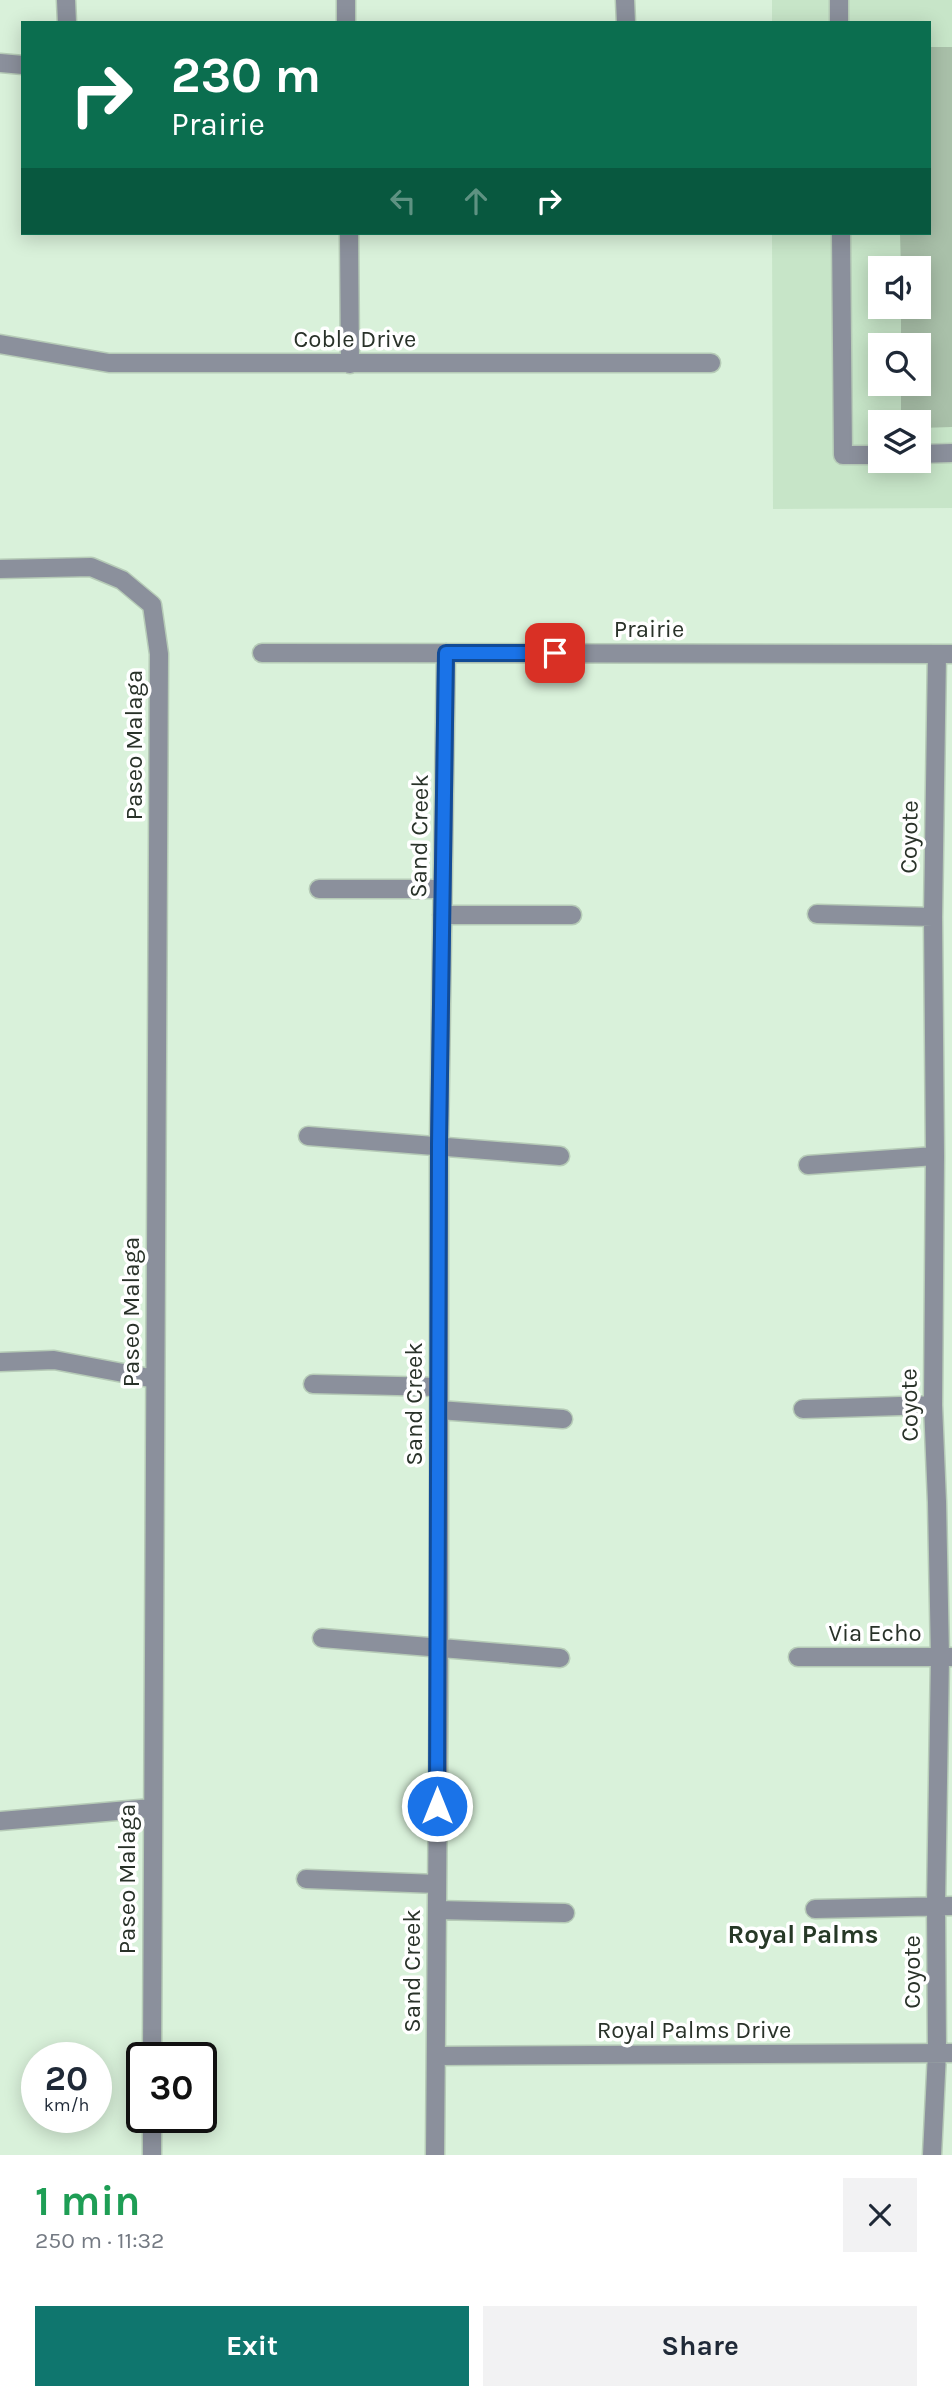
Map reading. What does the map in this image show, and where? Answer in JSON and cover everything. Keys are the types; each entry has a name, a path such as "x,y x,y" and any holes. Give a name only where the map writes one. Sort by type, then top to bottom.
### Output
{"street":[{"path":"66,0 67,21"},
{"path":"346,0 346,21"},
{"path":"625,0 626,21"},
{"path":"839,0 839,21"},
{"path":"0,63 21,65"},
{"path":"349,235 350,364"},
{"path":"841,235 843,456 868,455"},
{"name":"Coble Drive","path":"0,344 109,363 711,363"},
{"path":"931,454 952,453"},
{"name":"Paseo Malaga","path":"0,569 91,567 122,580 152,605 159,654 152,2042"},
{"name":"Prairie","path":"262,653 945,654"},
{"name":"Sand Creek","path":"435,2155 439,1145 446,653"},
{"name":"Coyote","path":"932,2155 945,2053 945,1502 933,1405 933,916 945,654"},
{"path":"319,889 442,889"},
{"path":"817,914 933,916"},
{"path":"442,915 572,915"},
{"path":"308,1136 560,1156"},
{"path":"808,1165 935,1156"},
{"path":"0,1362 54,1360 155,1379"},
{"path":"313,1384 439,1387"},
{"path":"803,1409 933,1405"},
{"path":"439,1410 563,1419"},
{"path":"322,1637 560,1658"},
{"name":"Via Echo","path":"798,1657 946,1657"},
{"path":"0,1821 152,1808"},
{"path":"306,1879 437,1884"},
{"path":"815,1909 944,1905"},
{"path":"437,1910 565,1913"},
{"name":"Royal Palms Drive","path":"436,2056 945,2053"},
{"path":"152,2133 152,2155"}],"shaded area":[{"path":"772,0 952,0 952,508 773,509 772,235 931,235 931,21 772,21"}],"building":[{"path":"931,47 952,47 952,427 931,428 931,410 901,410 901,396 931,396 931,333 901,333 901,319 931,319 931,256 901,256 900,235 931,235"}],"district":[{"name":"Royal Palms","path":"803,1934"}],"route":[{"path":"437,1806 439,1145 446,653 555,653"}]}
